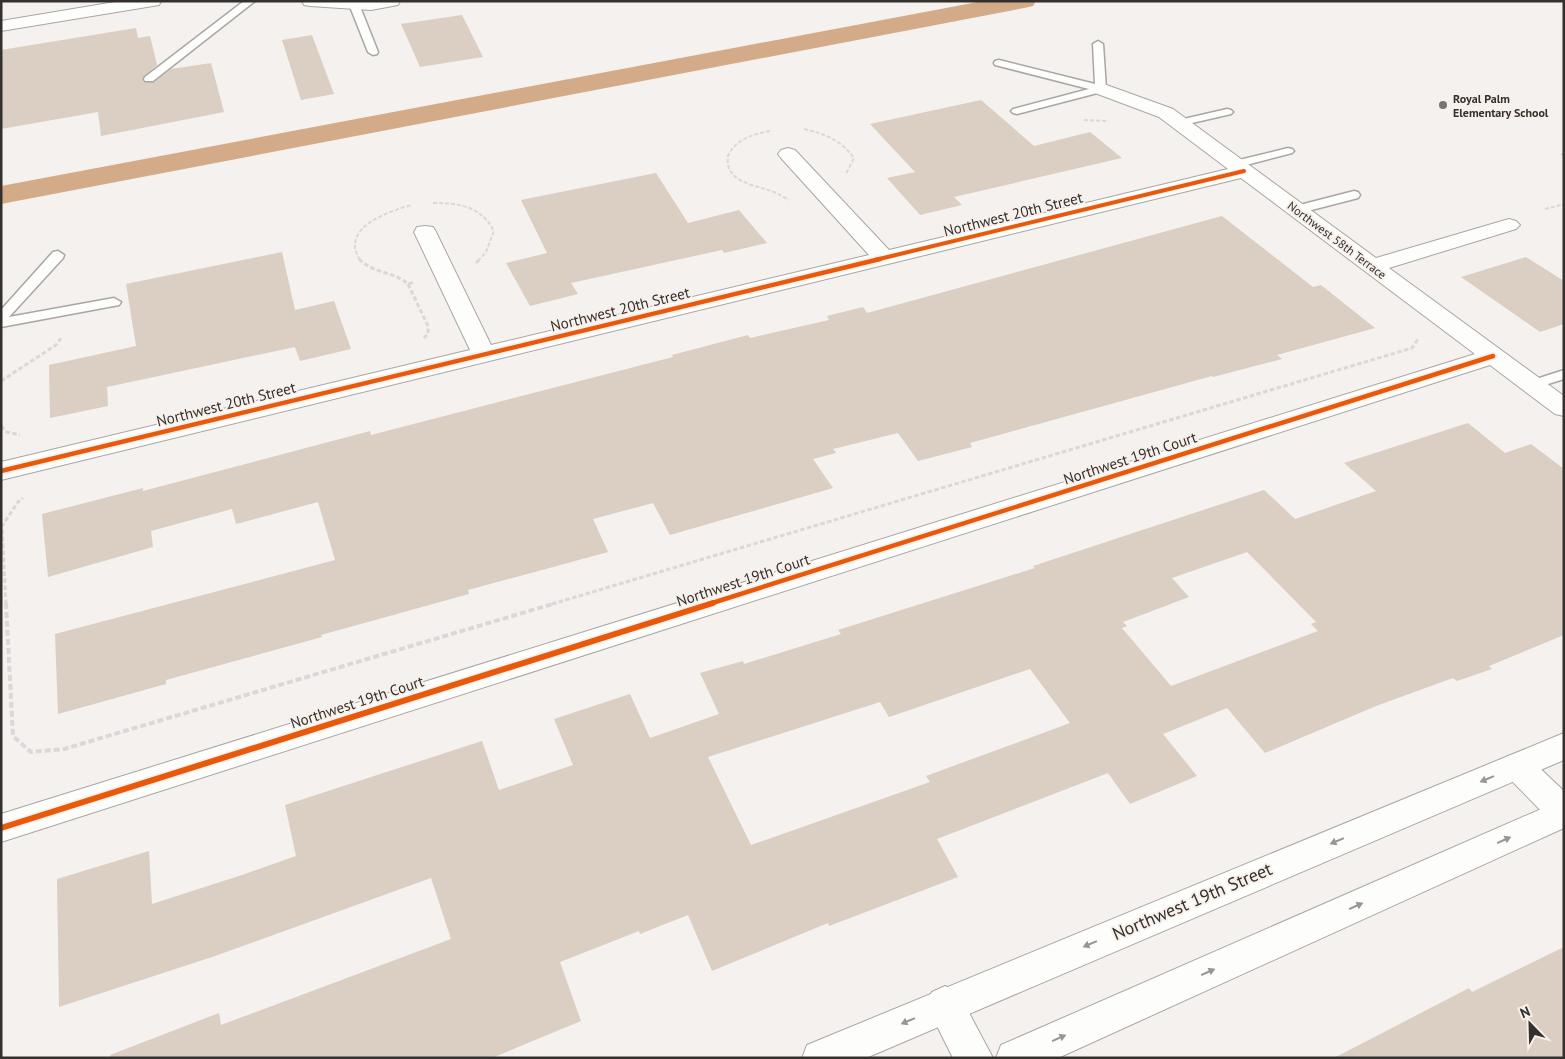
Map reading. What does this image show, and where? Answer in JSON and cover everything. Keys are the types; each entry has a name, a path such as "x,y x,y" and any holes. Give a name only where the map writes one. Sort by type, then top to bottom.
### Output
{"street":[{"path":"1,26 153,1"},
{"path":"310,1 371,5 392,1"},
{"name":"Northwest 58th Terrace","path":"1101,90 1166,113 1564,408"},
{"path":"788,154 885,259"},
{"name":"Northwest 20th Street","path":"1,471 885,259 1239,168"},
{"path":"1372,266 1509,225"},
{"path":"425,232 484,355"},
{"name":"Northwest 19th Court","path":"1,828 1493,356"},
{"name":"Northwest 19th Street","path":"822,1058 945,1004 1564,746"},
{"path":"1015,1058 1564,813 1517,766"},
{"path":"945,1004 974,1058"}],"lane":[{"path":"149,79 250,1"},
{"path":"343,3 373,52"},
{"path":"1098,44 1101,90"},
{"path":"1000,63 1101,90"},
{"path":"1017,111 1101,90"},
{"path":"1179,123 1227,112"},
{"path":"1239,168 1288,151"},
{"path":"1296,210 1354,195"},
{"path":"1,318 58,255"},
{"path":"1,323 114,302"},
{"path":"1532,384 1564,374"}],"path":[{"path":"1052,102 1071,116 1086,120 1112,121"},
{"path":"802,129 839,140 849,148 854,158 845,177 820,168 804,171"},
{"path":"773,131 747,137 736,144 730,151 727,159 728,169 734,177 744,183 773,191 790,201"},
{"path":"419,204 391,210 370,221 356,234 353,248 359,260 370,269 384,274 401,276 408,284 474,266 478,258 486,252 494,231 489,220 481,212 464,205 427,204"},
{"path":"1545,209 1564,204"},
{"path":"25,497 18,502 2,526 13,736 31,752 64,749 1412,348 1418,340 1418,333"}],"building":[{"path":"462,15 483,57 420,67 401,24"},
{"path":"136,28 138,38 150,36 157,65 144,76 143,82 154,82 171,69 211,63 224,112 101,136 98,112 1,129 1,50"},
{"path":"312,35 334,94 301,100 282,40"},
{"path":"981,100 1034,146 1090,132 1122,158 954,197 962,205 920,215 887,178 915,172 870,124"},
{"path":"656,173 688,223 739,210 767,243 724,253 722,250 571,283 578,294 530,306 506,263 547,253 521,200"},
{"path":"1222,216 1313,287 1321,285 1375,328 1277,355 1282,359 1212,376 970,443 972,447 918,461 898,433 833,449 836,453 813,459 833,488 670,535 653,503 593,519 608,552 468,590 469,594 166,680 166,684 58,714 55,634 335,560 318,502 236,524 232,509 151,531 153,547 48,577 42,514 143,488 143,491 370,431 371,435 673,357 672,355 748,335 750,338 829,320 827,316 863,307 867,313"},
{"path":"282,252 295,310 334,301 351,349 300,361 295,347 107,387 108,406 50,418 49,365 136,346 126,284"},
{"path":"1526,257 1564,281 1564,324 1540,332 1461,277"},
{"path":"1468,423 1505,453 1531,444 1564,469 1564,635 1489,666 1492,669 1457,681 1453,678 1376,706 1265,753 1227,708 1163,734 1197,776 1130,804 1108,773 937,839 958,877 829,926 828,923 712,971 688,915 640,934 639,931 560,962 581,1021 492,1058 111,1058 110,1055 219,1013 221,1025 451,939 431,878 215,956 59,1007 57,879 149,851 152,904 245,874 296,856 285,805 482,741 499,790 573,765 554,719 630,694 650,738 719,714 700,673 743,661 744,664 841,634 838,630 1035,568 1033,566 1264,490 1295,519 1376,491 1344,463","holes":["1247,552 1316,622 1311,624 1318,631 1171,686 1122,628 1127,626 1123,622 1189,597 1172,578","1030,669 1070,723 926,776 930,782 751,845 708,757 880,702 889,717"]},
{"path":"1564,947 1564,1058 1334,1058 1469,988 1472,992"}],"waterway":[{"path":"1,195 1024,1"}],"cycle path":[{"path":"1,471 1244,171"},
{"path":"1,828 1493,356"}],"place":[{"name":"Royal Palm Elementary School","path":"1443,105"}]}
